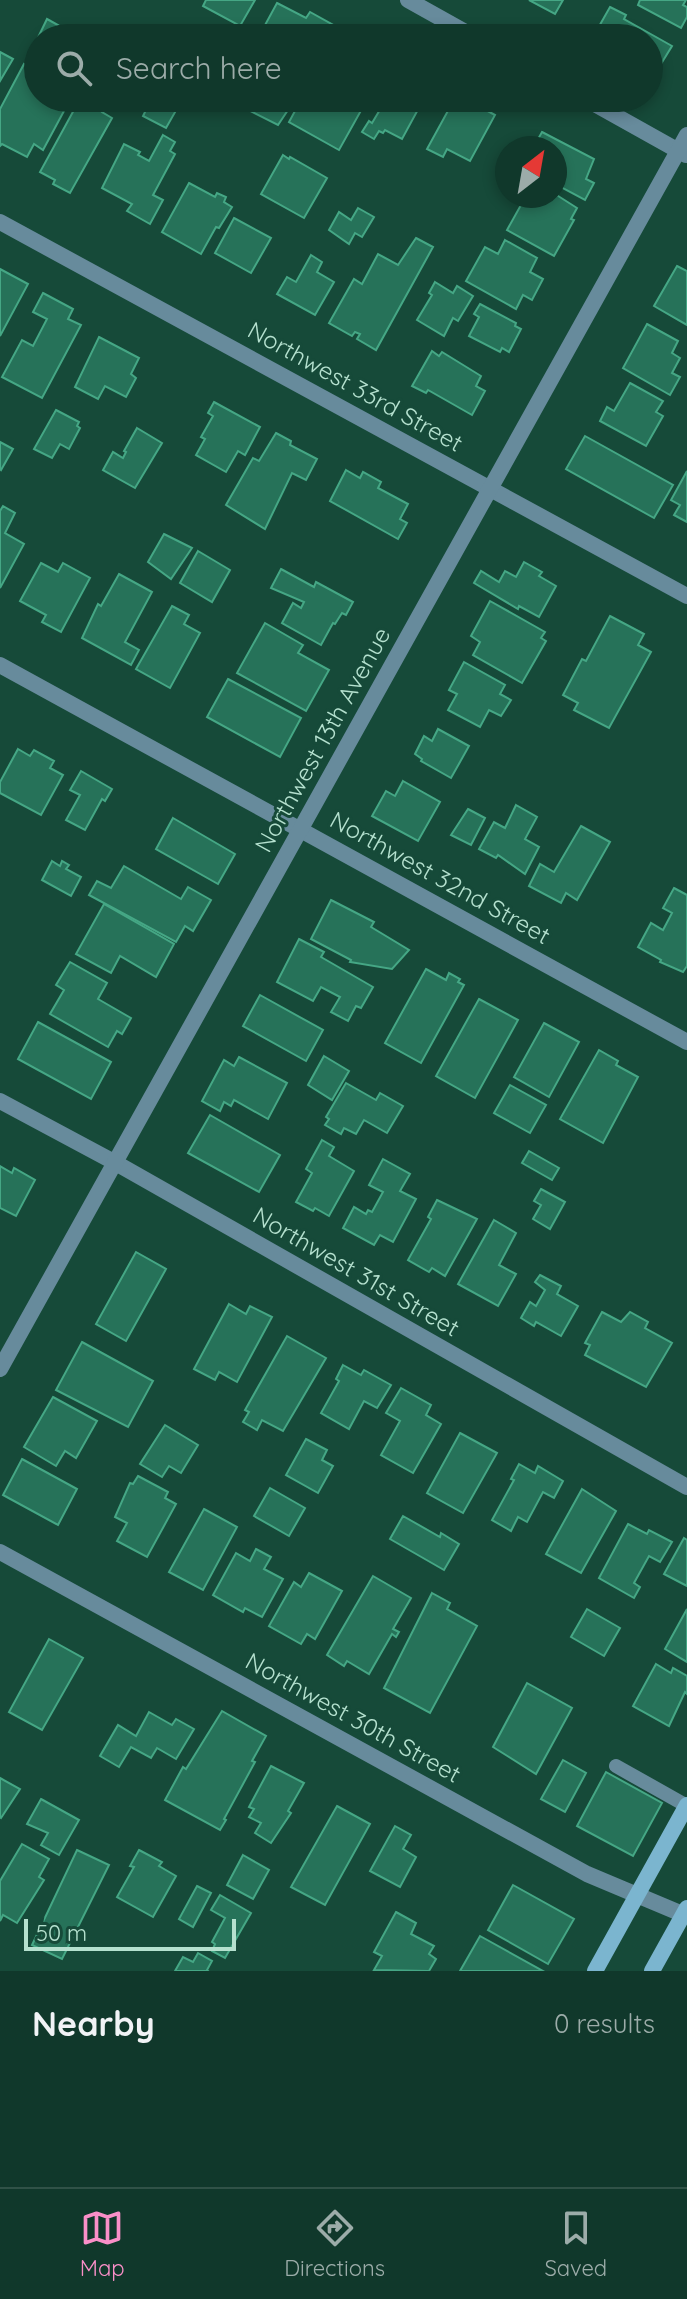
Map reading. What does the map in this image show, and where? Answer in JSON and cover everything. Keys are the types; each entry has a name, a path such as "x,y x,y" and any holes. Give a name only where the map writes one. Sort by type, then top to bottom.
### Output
{"main road":[{"path":"595,1971 687,1806"},
{"path":"652,1971 686,1913"}],"street":[{"path":"408,0 451,24"},
{"path":"609,112 683,153"},
{"name":"Northwest 13th Avenue","path":"0,1369 489,487 683,153 687,135"},
{"name":"Northwest 33rd Street","path":"0,222 687,596"},
{"name":"Northwest 32nd Street","path":"0,665 687,1042"},
{"name":"Northwest 31st Street","path":"0,1101 114,1162 687,1487"},
{"name":"Northwest 30th Street","path":"0,1552 587,1874 686,1913"}],"lane":[{"path":"616,1766 687,1806"}],"building":[{"path":"206,0 255,0 241,24 203,6"},
{"path":"529,0 563,0 555,14"},
{"path":"640,0 686,0 683,5 687,7 687,17 681,28 638,5"},
{"path":"277,3 306,18 310,12 331,24 266,24"},
{"path":"610,7 626,15 624,19 633,24 600,24"},
{"path":"663,41 672,46 663,61"},
{"path":"0,52 13,59 0,81"},
{"path":"24,64 24,112 63,112 43,150 34,144 27,157 2,144 0,146 0,109"},
{"path":"73,112 102,112 112,118 70,193 40,172"},
{"path":"145,112 175,112 166,128 143,116"},
{"path":"252,112 287,112 278,125"},
{"path":"294,112 360,112 339,150 289,122"},
{"path":"379,112 417,112 402,139 385,130 383,133 379,131 374,139 362,132 369,121 372,123"},
{"path":"447,112 490,112 495,115 470,161 447,149 443,157 427,149"},
{"path":"163,135 175,142 170,151 175,154 153,195 163,200 150,224 127,211 132,204 102,188 124,144 149,161"},
{"path":"567,145 594,159 586,179 594,183 585,200 567,190"},
{"path":"283,155 327,178 304,218 261,194"},
{"path":"189,183 215,197 217,193 226,197 224,202 232,207 201,254 162,232"},
{"path":"567,202 577,208 571,219 574,220 554,256 507,230 519,208 567,208"},
{"path":"358,208 374,217 362,237 355,233 349,244 329,230 339,212 351,220"},
{"path":"234,218 271,238 251,273 215,253"},
{"path":"416,238 433,247 376,350 357,339 360,334 355,332 352,336 329,323 354,279 362,284 378,254 398,265"},
{"path":"505,240 537,258 530,272 543,279 532,300 523,295 516,309 466,281 485,247 498,254"},
{"path":"311,255 322,262 317,272 334,282 315,315 277,294 287,277 296,282"},
{"path":"677,266 687,271 687,325 654,306"},
{"path":"0,269 28,284 0,336"},
{"path":"435,282 453,293 457,286 473,296 458,321 453,318 444,336 417,320 432,295 429,293"},
{"path":"43,293 73,309 68,319 81,325 42,398 2,377 22,340 33,346 47,319 33,312"},
{"path":"480,304 516,323 515,326 521,329 509,352 502,348 500,352 469,336 479,317 474,314"},
{"path":"647,324 678,341 672,353 680,358 672,373 680,377 670,395 623,368"},
{"path":"99,337 139,358 131,374 136,378 126,397 105,386 98,399 75,387"},
{"path":"432,351 439,356 442,352 481,376 476,386 485,391 472,415 428,390 426,393 412,386"},
{"path":"630,383 663,401 656,412 663,416 646,446 600,421 607,407 614,411"},
{"path":"214,402 260,427 245,455 238,451 226,472 196,455 205,439 201,437 213,416 208,413"},
{"path":"56,410 79,422 77,426 80,428 69,449 60,444 52,458 34,449"},
{"path":"137,428 162,443 135,488 103,470 113,452 123,458"},
{"path":"276,433 291,441 290,445 317,459 306,480 292,473 265,529 226,505 253,458 259,461"},
{"path":"585,436 673,485 654,518 566,469"},
{"path":"0,442 13,449 1,470 0,469"},
{"path":"346,470 360,478 363,472 381,482 378,488 408,504 400,519 407,523 398,539 330,501"},
{"path":"687,471 687,522 674,515 680,505 671,500"},
{"path":"3,506 15,513 5,533 24,544 0,588 0,511"},
{"path":"164,534 192,548 171,579 148,562"},
{"path":"198,551 230,570 212,602 180,583"},
{"path":"524,562 542,572 539,576 556,586 539,617 519,606 518,609 474,583 481,571 499,582 505,571 516,577"},
{"path":"41,563 58,572 63,563 90,578 61,632 42,622 46,615 20,601"},
{"path":"281,569 314,587 316,582 353,602 346,615 342,613 333,623 321,645 282,623 293,603 301,608 304,602 271,588"},
{"path":"119,574 152,592 125,642 139,650 131,665 82,638 98,604 101,606"},
{"path":"490,601 545,632 541,638 546,641 522,683 473,655 480,642 471,636"},
{"path":"172,606 189,615 184,624 200,633 170,688 136,669"},
{"path":"610,616 644,634 638,645 651,652 609,728 574,710 578,703 563,695"},
{"path":"265,623 303,645 298,653 329,670 306,711 237,673"},
{"path":"464,662 505,685 500,694 511,700 501,716 489,710 480,727 448,710 457,694 449,690"},
{"path":"228,679 301,718 280,757 207,717"},
{"path":"438,729 469,746 451,778 421,761 415,754 424,736 432,741"},
{"path":"18,749 30,756 34,750 54,761 50,768 63,775 41,815 0,793 0,782"},
{"path":"81,771 112,789 105,801 102,799 85,830 66,820 80,795 70,790"},
{"path":"403,781 440,802 418,841 372,816 386,791 395,796"},
{"path":"516,805 537,817 525,839 539,847 525,874 498,855 496,858 479,849 494,822 505,828"},
{"path":"468,809 485,818 471,845 451,835"},
{"path":"173,818 235,854 218,884 156,849"},
{"path":"581,826 610,842 577,900 566,893 561,903 529,886 540,864 554,872"},
{"path":"52,861 60,866 62,861 69,865 66,869 81,877 71,896 42,880"},
{"path":"124,866 181,899 188,887 211,900 193,931 185,926 176,942 89,895 97,881 111,888"},
{"path":"674,888 687,895 687,966 683,972 660,962 638,947 651,923 663,930 672,913 663,908"},
{"path":"331,900 374,922 371,927 409,950 392,969 350,962 311,939"},
{"path":"104,904 174,944 156,977 120,956 111,973 76,954"},
{"path":"299,939 324,952 321,957 373,987 361,1008 356,1006 348,1021 331,1012 340,997 321,987 313,1001 277,982"},
{"path":"70,962 107,983 98,999 131,1018 122,1034 117,1031 108,1047 50,1014 64,990 56,985"},
{"path":"426,969 446,980 449,973 464,985 421,1063 385,1043"},
{"path":"260,995 323,1030 306,1061 243,1026"},
{"path":"479,999 518,1020 475,1098 436,1076"},
{"path":"38,1022 111,1062 91,1099 18,1059"},
{"path":"544,1023 579,1042 549,1097 514,1077"},
{"path":"599,1050 618,1061 616,1065 638,1077 603,1143 560,1119"},
{"path":"324,1056 349,1071 332,1100 308,1085"},
{"path":"239,1057 287,1083 268,1119 234,1100 231,1106 224,1102 220,1111 202,1101 224,1060 234,1066"},
{"path":"346,1083 376,1100 380,1093 403,1106 387,1133 364,1120 356,1134 344,1128 341,1134 325,1125 329,1119 326,1117"},
{"path":"510,1085 546,1105 530,1133 494,1113"},
{"path":"210,1115 280,1155 259,1192 188,1153"},
{"path":"322,1140 334,1147 329,1156 354,1171 329,1216 296,1202 312,1173 306,1169"},
{"path":"529,1151 559,1168 552,1180 522,1163"},
{"path":"383,1159 410,1174 400,1191 416,1199 393,1242 380,1235 374,1245 343,1228 354,1207 366,1214 368,1210 372,1212 383,1192 369,1185"},
{"path":"0,1166 12,1173 14,1168 35,1180 16,1216 0,1208"},
{"path":"541,1189 565,1202 550,1229 533,1219 541,1205 534,1201"},
{"path":"437,1200 477,1219 445,1276 432,1268 429,1272 408,1260 431,1219 428,1217"},
{"path":"494,1220 516,1233 499,1265 516,1274 498,1306 458,1284"},
{"path":"136,1252 166,1269 126,1341 96,1324"},
{"path":"540,1275 561,1286 557,1294 578,1306 561,1336 536,1322 534,1326 521,1318 530,1302 536,1306 545,1290 535,1282"},
{"path":"229,1304 246,1314 250,1306 272,1317 237,1382 219,1372 215,1380 194,1369"},
{"path":"602,1312 621,1322 630,1312 648,1322 645,1328 672,1343 646,1387 585,1355 590,1345 585,1343"},
{"path":"287,1336 326,1358 283,1431 262,1420 257,1430 243,1422 249,1412 245,1410"},
{"path":"82,1342 153,1381 128,1427 56,1390"},
{"path":"343,1365 361,1375 364,1370 391,1385 377,1408 364,1401 349,1429 321,1413 339,1381 336,1379"},
{"path":"401,1388 431,1405 426,1415 441,1424 413,1473 381,1455 400,1421 386,1413"},
{"path":"53,1397 97,1421 76,1458 65,1451 56,1466 24,1447"},
{"path":"165,1425 198,1445 181,1473 169,1466 162,1477 140,1464"},
{"path":"460,1433 497,1453 463,1513 427,1493"},
{"path":"306,1439 327,1450 322,1460 333,1466 318,1493 286,1475"},
{"path":"22,1459 77,1489 58,1525 3,1495"},
{"path":"519,1464 535,1473 538,1466 563,1481 554,1498 543,1492 527,1522 518,1517 511,1531 492,1520 514,1480 511,1479"},
{"path":"138,1476 168,1492 165,1498 176,1504 147,1557 117,1541 127,1523 115,1517 130,1483 133,1484"},
{"path":"270,1488 305,1508 289,1536 254,1516"},
{"path":"582,1489 616,1511 581,1573 546,1554"},
{"path":"204,1509 237,1527 203,1590 169,1572"},
{"path":"403,1516 459,1544 444,1570 390,1539"},
{"path":"628,1524 672,1542 660,1562 649,1556 634,1583 640,1587 634,1598 599,1578"},
{"path":"684,1538 687,1540 687,1586 664,1574"},
{"path":"256,1549 271,1557 264,1569 283,1579 262,1617 245,1608 243,1612 213,1595 236,1553 250,1561"},
{"path":"309,1573 342,1591 315,1639 307,1634 301,1644 269,1626 294,1582 301,1587"},
{"path":"373,1576 411,1598 393,1629 399,1632 396,1637 392,1634 369,1674 347,1661 344,1666 327,1655"},
{"path":"432,1593 450,1603 447,1609 477,1626 430,1713 384,1688"},
{"path":"587,1609 620,1628 604,1656 571,1637"},
{"path":"687,1609 687,1662 665,1649"},
{"path":"49,1639 83,1658 42,1730 9,1712"},
{"path":"656,1664 671,1673 673,1668 687,1676 687,1694 685,1692 669,1726 633,1706"},
{"path":"527,1683 572,1708 536,1774 493,1747"},
{"path":"222,1711 266,1736 220,1830 165,1800 183,1767 186,1769"},
{"path":"149,1712 172,1725 176,1719 194,1729 176,1759 157,1748 151,1758 131,1747 119,1767 100,1756 118,1725 136,1736"},
{"path":"563,1760 586,1773 565,1812 541,1799"},
{"path":"271,1766 304,1783 288,1811 291,1813 271,1843 255,1833 261,1823 249,1817 254,1809 249,1807"},
{"path":"606,1772 662,1803 633,1856 577,1826"},
{"path":"0,1778 20,1789 1,1818 0,1817"},
{"path":"41,1799 79,1820 59,1855 41,1845 48,1833 27,1824"},
{"path":"337,1806 370,1824 325,1905 291,1887"},
{"path":"395,1826 411,1835 403,1849 416,1857 400,1887 370,1871"},
{"path":"22,1844 49,1859 39,1877 44,1880 17,1923 3,1915 0,1921 0,1881"},
{"path":"77,1850 109,1865 62,1959 32,1945"},
{"path":"139,1850 162,1862 159,1866 176,1876 153,1917 117,1897 134,1867 130,1866"},
{"path":"243,1855 269,1870 253,1899 227,1885"},
{"path":"513,1885 574,1919 548,1964 488,1930"},
{"path":"197,1886 211,1893 193,1927 179,1919"},
{"path":"220,1895 251,1913 225,1958 212,1951 215,1944 212,1942 225,1918 211,1910"},
{"path":"396,1912 416,1923 411,1934 434,1946 429,1954 436,1959 429,1971 374,1970 382,1956 374,1952"},
{"path":"480,1936 543,1971 460,1971"},
{"path":"198,1953 212,1961 208,1971 175,1971 183,1957 193,1962"}]}
